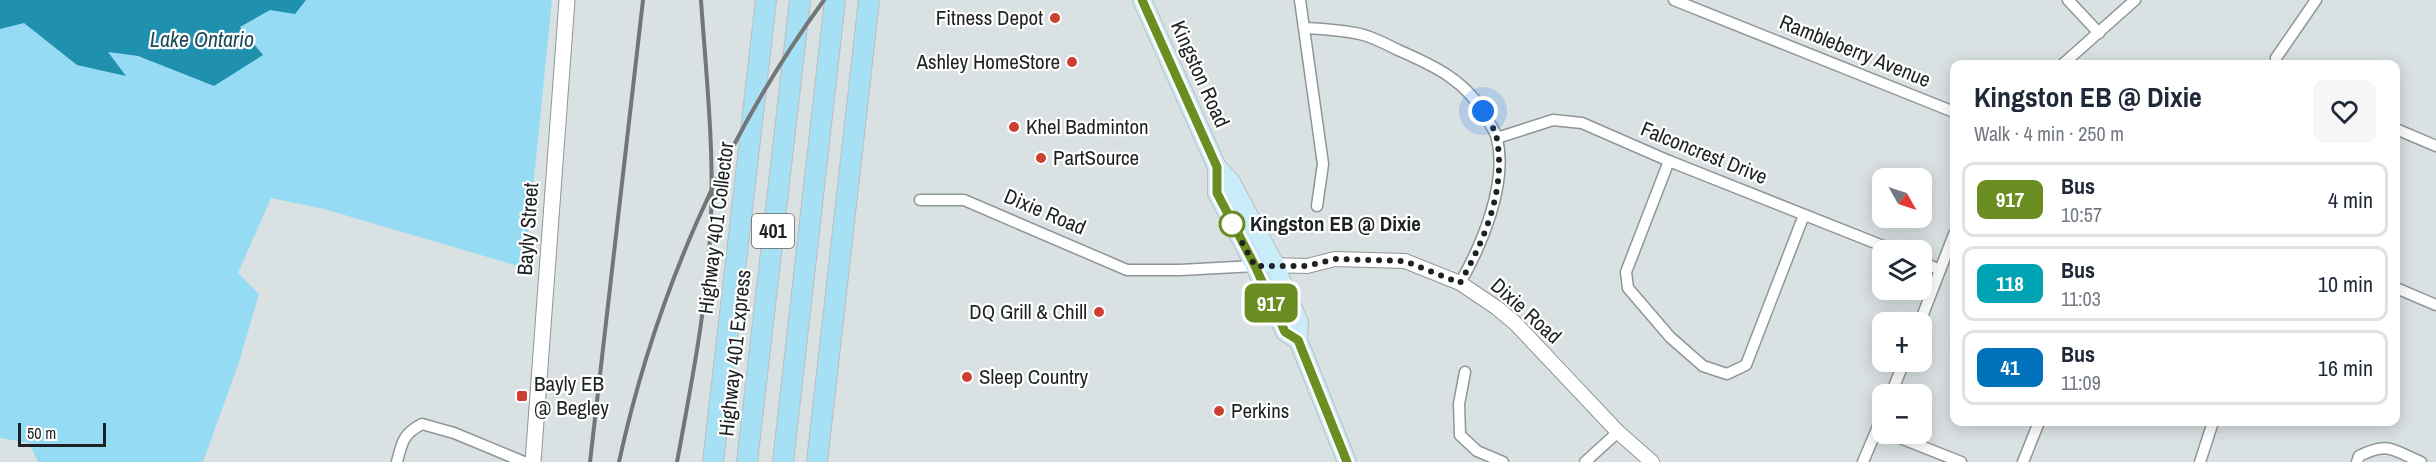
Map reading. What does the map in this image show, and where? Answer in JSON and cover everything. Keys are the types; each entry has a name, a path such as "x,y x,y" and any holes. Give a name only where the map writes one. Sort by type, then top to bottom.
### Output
{"highway":[{"name":"Highway 401 Collector","path":"713,462 766,0"},
{"name":"Highway 401 Express","path":"747,462 800,0"},
{"name":"401","path":"783,462 835,0"},
{"path":"816,462 869,0"}],"main road":[{"name":"Bayly Street","path":"532,462 567,0"},
{"name":"Kingston Road","path":"1142,0 1217,167 1232,182 1275,265 1299,323 1298,340 1347,462"},
{"name":"Kingston Road","path":"1217,167 1217,193 1255,266 1285,332 1298,340"}],"street":[{"path":"1300,0 1323,164 1317,206"},
{"name":"Rambleberry Avenue","path":"1674,0 1950,110"},
{"path":"2068,0 2099,33"},
{"path":"2068,60 2135,0"},
{"path":"2276,60 2316,0"},
{"path":"1305,28 1362,34 1433,66 1467,89 1483,111 1497,138 1499,182 1492,210 1471,263 1460,283"},
{"name":"Falconcrest Drive","path":"1497,138 1553,120 1582,123 1670,161 1872,242"},
{"path":"2400,131 2436,146"},
{"path":"1670,161 1626,272 1628,288 1670,336 1703,366 1727,374 1746,365 1804,215"},
{"name":"Dixie Road","path":"920,200 964,200 1127,270 1307,266 1335,259 1405,261 1460,283 1497,308 1515,323 1618,432 1652,462"},
{"path":"1924,312 1950,244"},
{"path":"1932,266 1940,270"},
{"path":"2400,290 2436,305"},
{"path":"1465,372 1459,404 1460,435 1477,451 1503,462"},
{"path":"397,462 401,445 409,431 422,424 454,433 524,462"},
{"path":"2023,462 2037,426"},
{"path":"2200,462 2212,426"},
{"path":"1585,462 1618,432"},
{"path":"1863,462 1873,444"},
{"path":"1915,444 1961,462"},
{"path":"2357,462 2359,456 2376,447 2384,446 2421,462"}],"shaded area":[{"path":"284,0 552,0 525,268 324,209 271,198 238,273 259,294 239,362 203,462 38,462 29,443 0,438 0,21 24,23 107,51 138,56 214,86 239,27"}],"water":[{"name":"Lake Ontario","path":"0,0 306,0 295,14 270,10 240,27 263,55 214,86 138,56 108,52 126,76 77,65 24,23 0,29"}],"railway":[{"path":"590,462 643,0"},
{"path":"677,462 703,310 711,218 710,137 701,0"},
{"path":"619,462 652,339 673,279 698,220 755,107 788,52 824,0"}],"bus line":[{"name":"917","path":"1142,0 1217,167 1217,193 1255,266 1285,332 1298,340 1347,462"}],"place":[{"name":"Fitness Depot","path":"1055,18"},
{"name":"Ashley HomeStore","path":"1072,62"},
{"name":"Khel Badminton","path":"1014,127"},
{"name":"PartSource","path":"1041,158"},
{"name":"Kingston EB @ Dixie","path":"1232,224"},
{"name":"DQ Grill & Chill","path":"1099,312"},
{"name":"Sleep Country","path":"967,377"},
{"name":"Bayly EB @ Begley","path":"522,396"},
{"name":"Perkins","path":"1219,411"}],"route":[{"path":"1232,224 1255,266 1307,266 1335,259 1405,261 1460,283 1487,224 1499,182 1497,138 1483,111"}]}
